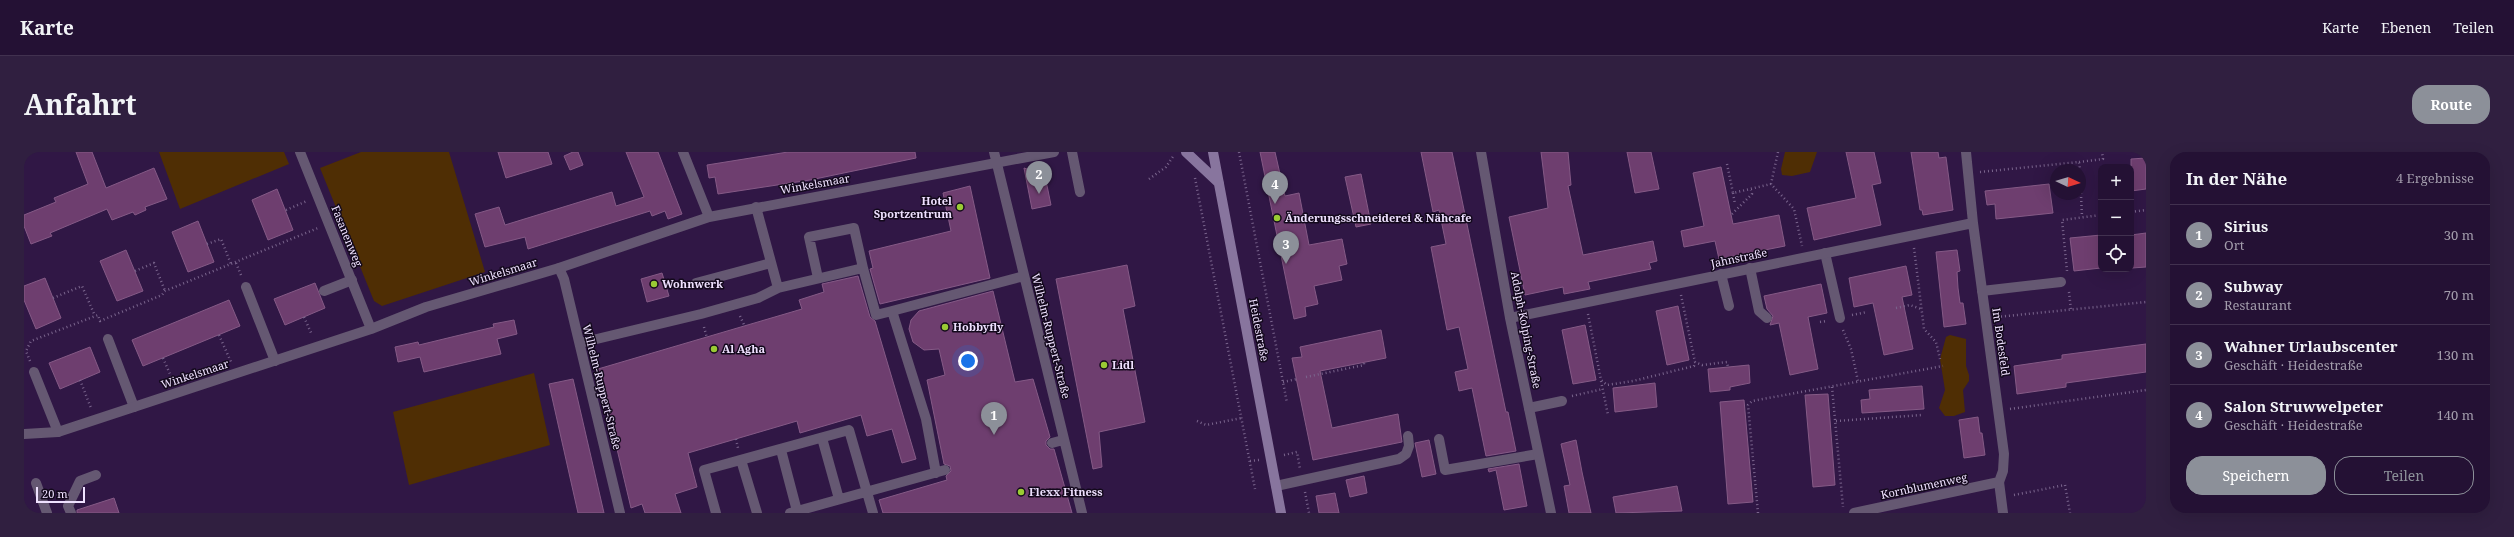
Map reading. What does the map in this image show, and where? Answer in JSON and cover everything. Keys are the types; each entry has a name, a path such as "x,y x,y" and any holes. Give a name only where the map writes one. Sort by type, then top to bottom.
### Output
{"main road":[{"name":"Heidestraße","path":"1213,152 1281,513"},
{"path":"1189,154 1219,183"}],"street":[{"name":"Fasanenweg","path":"300,152 371,329"},
{"path":"683,152 709,217"},
{"name":"Wilhelm-Ruppert-Straße","path":"994,152 1082,513"},
{"path":"997,164 1054,152"},
{"path":"1072,152 1080,192"},
{"name":"Adolph-Kolping-Straße","path":"1481,152 1510,318 1550,513"},
{"name":"Im Bodesfeld","path":"1966,152 1985,319 2004,454 2004,471 1999,482 2003,513"},
{"name":"Winkelsmaar","path":"24,434 58,432 371,329 426,307 559,268 709,217 756,207 997,164"},
{"path":"756,207 778,288"},
{"name":"Jahnstraße","path":"1510,318 1973,223"},
{"path":"818,278 810,237 854,228 876,315 1024,276"},
{"path":"1825,253 1840,318"},
{"path":"696,283 771,263"},
{"name":"Wilhelm-Ruppert-Straße","path":"559,268 564,279 580,343 620,513"},
{"path":"580,343 715,310 758,298 778,288 864,268"},
{"path":"1750,268 1759,311 1767,318"},
{"path":"1721,274 1729,306"},
{"path":"324,291 352,280"},
{"path":"1982,291 2065,285"},
{"path":"246,288 275,361"},
{"path":"781,450 794,512 941,471 892,311"},
{"path":"108,339 134,407"},
{"path":"34,372 58,432"},
{"path":"1529,408 1562,401"},
{"path":"716,513 704,470 849,430 873,513"},
{"path":"1276,486 1399,459 1406,454 1409,446 1408,436"},
{"path":"822,438 839,499"},
{"path":"1439,439 1445,470 1538,454"},
{"path":"1052,443 1063,440"},
{"path":"741,460 757,513"},
{"path":"71,513 68,506 80,481 96,475"},
{"name":"Kornblumenweg","path":"1854,513 1999,482"},
{"path":"36,483 47,513"}],"path":[{"path":"1149,179 1166,168 1176,152"},
{"path":"1239,152 1287,403"},
{"path":"1771,184 1778,152"},
{"path":"1969,174 2103,159 2102,152"},
{"path":"1189,154 1255,489"},
{"path":"1727,164 1735,204"},
{"path":"1733,193 1751,190 1771,184"},
{"path":"1771,184 1794,209 1805,257"},
{"path":"1732,214 1752,194 1751,190"},
{"path":"286,210 318,197"},
{"path":"2082,200 2082,216"},
{"path":"2134,212 2146,210"},
{"path":"2067,274 2062,220 2082,216 2098,215"},
{"path":"53,298 82,286 95,316 98,315 100,321 162,295 165,291 329,223"},
{"path":"1912,235 1924,329 1936,342 1940,359"},
{"path":"207,244 221,239 231,264"},
{"path":"135,271 154,263 165,291"},
{"path":"1601,380 1607,385 1633,382 1694,366 1695,362 1692,346 1678,283"},
{"path":"2065,285 2071,310"},
{"path":"1586,302 1608,415"},
{"path":"1985,319 2146,302"},
{"path":"1896,308 1910,306 1922,308"},
{"path":"1680,312 1684,311"},
{"path":"34,372 26,351 32,341 95,316"},
{"path":"304,317 317,347"},
{"path":"1840,318 1844,336 1851,349 1858,381"},
{"path":"1683,329 1688,328"},
{"path":"1586,331 1591,330"},
{"path":"220,335 236,374"},
{"path":"1687,348 1692,346"},
{"path":"1590,348 1595,348"},
{"path":"163,358 177,393"},
{"path":"1695,362 1702,365 1727,362 1728,367"},
{"path":"1306,377 1364,366 1364,363"},
{"path":"1758,513 1748,405 1752,401 1943,366"},
{"path":"1283,382 1297,379"},
{"path":"80,380 96,419"},
{"path":"1832,387 1844,513"},
{"path":"1562,401 1565,398 1603,389"},
{"path":"1998,411 2146,390"},
{"path":"1836,421 1922,415"},
{"path":"1197,421 1206,425 1242,418"},
{"path":"2002,497 2065,485 2070,513"}],"shaded area":[{"path":"159,152 284,152 289,164 180,209"},
{"path":"361,152 449,152 485,272 382,306 374,301 320,168"},
{"path":"1785,152 1817,152 1810,172 1792,176 1782,175 1781,169"},
{"path":"1950,335 1966,339 1966,366 1969,381 1963,390 1965,412 1954,416 1945,416 1939,408 1945,390 1940,359 1946,337"},
{"path":"534,373 550,445 409,485 393,412"}],"building":[{"path":"76,152 92,152 106,188 154,168 167,199 145,207 146,210 135,215 133,212 112,220 107,209 50,233 52,236 31,244 24,226 24,215 56,202 54,198 88,184"},
{"path":"498,152 548,152 552,164 506,178"},
{"path":"573,152 578,152 583,165 570,170 564,156"},
{"path":"626,152 658,152 682,214 668,219 665,211 652,216 650,211 528,249 525,237 485,247 475,214 499,207 505,225 612,192 616,206 644,197"},
{"path":"788,152 915,152 916,158 810,180 718,194 715,177 709,178 707,165"},
{"path":"1260,152 1275,152 1285,196 1299,193 1309,245 1342,239 1347,264 1339,266 1342,280 1314,286 1318,304 1305,307 1306,316 1294,319"},
{"path":"1421,152 1452,152 1506,412 1508,412 1516,451 1486,456 1472,388 1459,391 1455,372 1468,369 1459,327 1447,330 1431,247 1446,244 1439,210 1433,212"},
{"path":"1541,152 1568,152 1571,185 1568,186 1583,255 1653,241 1657,261 1649,263 1651,269 1588,282 1590,289 1564,294 1563,287 1525,295 1509,217 1548,208"},
{"path":"1627,152 1651,152 1659,189 1635,193"},
{"path":"1846,152 1874,152 1881,183 1872,185 1881,225 1814,240 1807,208 1856,198"},
{"path":"1911,152 1938,152 1939,158 1946,157 1953,210 1923,215 1922,210 1920,210"},
{"path":"2146,158 2146,189 2134,191 2134,164 2131,164 2131,159"},
{"path":"1721,167 1733,224 1779,215 1785,246 1719,259 1715,241 1684,247 1681,231 1704,226 1693,173"},
{"path":"1024,168 1036,172 1044,171 1051,205 1032,209"},
{"path":"1361,174 1371,224 1356,227 1345,177"},
{"path":"2049,184 2053,213 1996,219 1995,204 1987,205 1985,191"},
{"path":"970,186 990,278 880,304 870,269 873,268 869,251 951,231 943,193"},
{"path":"277,189 293,230 268,240 252,200"},
{"path":"198,221 214,262 188,272 172,232"},
{"path":"2146,233 2146,267 2134,268 2134,235"},
{"path":"2098,235 2098,268 2074,271 2070,238"},
{"path":"126,250 143,291 117,301 100,261"},
{"path":"1957,250 1960,271 1957,272 1958,288 1960,303 1963,303 1966,324 1944,327 1936,252"},
{"name":"Lidl","path":"1127,265 1135,306 1123,309 1145,422 1099,432 1102,467 1093,469 1056,279"},
{"path":"1906,266 1912,295 1902,297 1913,349 1884,355 1873,303 1854,307 1849,278"},
{"name":"Wohnwerk","path":"662,273 669,296 647,302 641,279"},
{"path":"858,276 870,317 875,321 916,459 902,463 892,429 867,436 861,415 800,433 797,421 688,453 697,487 675,494 681,513 645,513 642,504 631,508 598,369 802,309 799,300 824,292 822,284"},
{"path":"45,278 61,318 36,329 24,300 24,286"},
{"path":"315,283 325,308 285,325 274,299"},
{"path":"1821,284 1827,313 1808,317 1818,369 1790,375 1779,323 1770,325 1773,316 1767,309 1764,296"},
{"path":"993,291 1015,382 1033,379 1050,437 1046,441 1046,445 1050,449 1054,449 1072,513 883,513 879,500 947,480 946,476 951,471 950,466 944,464 927,380 945,375 939,349 924,350 913,342 909,329 911,320 919,311"},
{"path":"229,300 240,326 143,366 132,340"},
{"path":"1678,306 1689,360 1667,365 1656,311"},
{"path":"514,320 517,334 497,339 501,354 424,372 420,357 398,362 395,347 418,342 419,345 494,327 493,324"},
{"path":"1585,325 1596,380 1573,384 1562,330"},
{"path":"1381,330 1386,358 1320,371 1332,428 1398,414 1402,442 1313,460 1292,358 1302,357 1300,347"},
{"path":"2146,344 2146,372 2066,383 2066,387 2017,394 2014,366 2062,359 2062,355"},
{"path":"90,347 100,372 60,389 49,363"},
{"path":"1749,365 1750,383 1730,387 1730,390 1710,392 1708,369"},
{"path":"573,379 604,513 578,513 549,384"},
{"path":"1655,383 1657,407 1615,412 1613,388"},
{"path":"1922,386 1924,409 1862,413 1861,400 1870,399 1869,390"},
{"path":"1828,394 1835,485 1813,487 1805,395"},
{"path":"1744,400 1753,502 1728,504 1720,402"},
{"path":"1978,417 1985,455 1964,458 1959,420"},
{"path":"1429,440 1436,474 1422,477 1415,443"},
{"path":"1576,440 1591,513 1569,513 1564,486 1570,485 1561,444"},
{"path":"1519,464 1527,506 1504,510 1496,470 1489,472 1488,469"},
{"path":"1364,476 1367,493 1350,497 1346,480"},
{"path":"1677,486 1682,511 1616,513 1613,497"},
{"path":"1335,493 1339,513 1319,513 1316,496"},
{"path":"114,498 119,513 77,513 77,510"}],"place":[{"name":"Subway","path":"1039,194"},
{"name":"Salon Struwwelpeter","path":"1275,204"},
{"name":"Hotel Sportzentrum","path":"960,207"},
{"name":"Änderungsschneiderei & Nähcafe","path":"1277,218"},
{"name":"Wahner Urlaubscenter","path":"1286,264"},
{"name":"Wohnwerk","path":"654,284"},
{"name":"Hobbyfly","path":"945,327"},
{"name":"Al Agha","path":"714,349"},
{"name":"Lidl","path":"1104,365"},
{"name":"Sirius","path":"994,435"},
{"name":"Flexx Fitness","path":"1021,492"}]}
